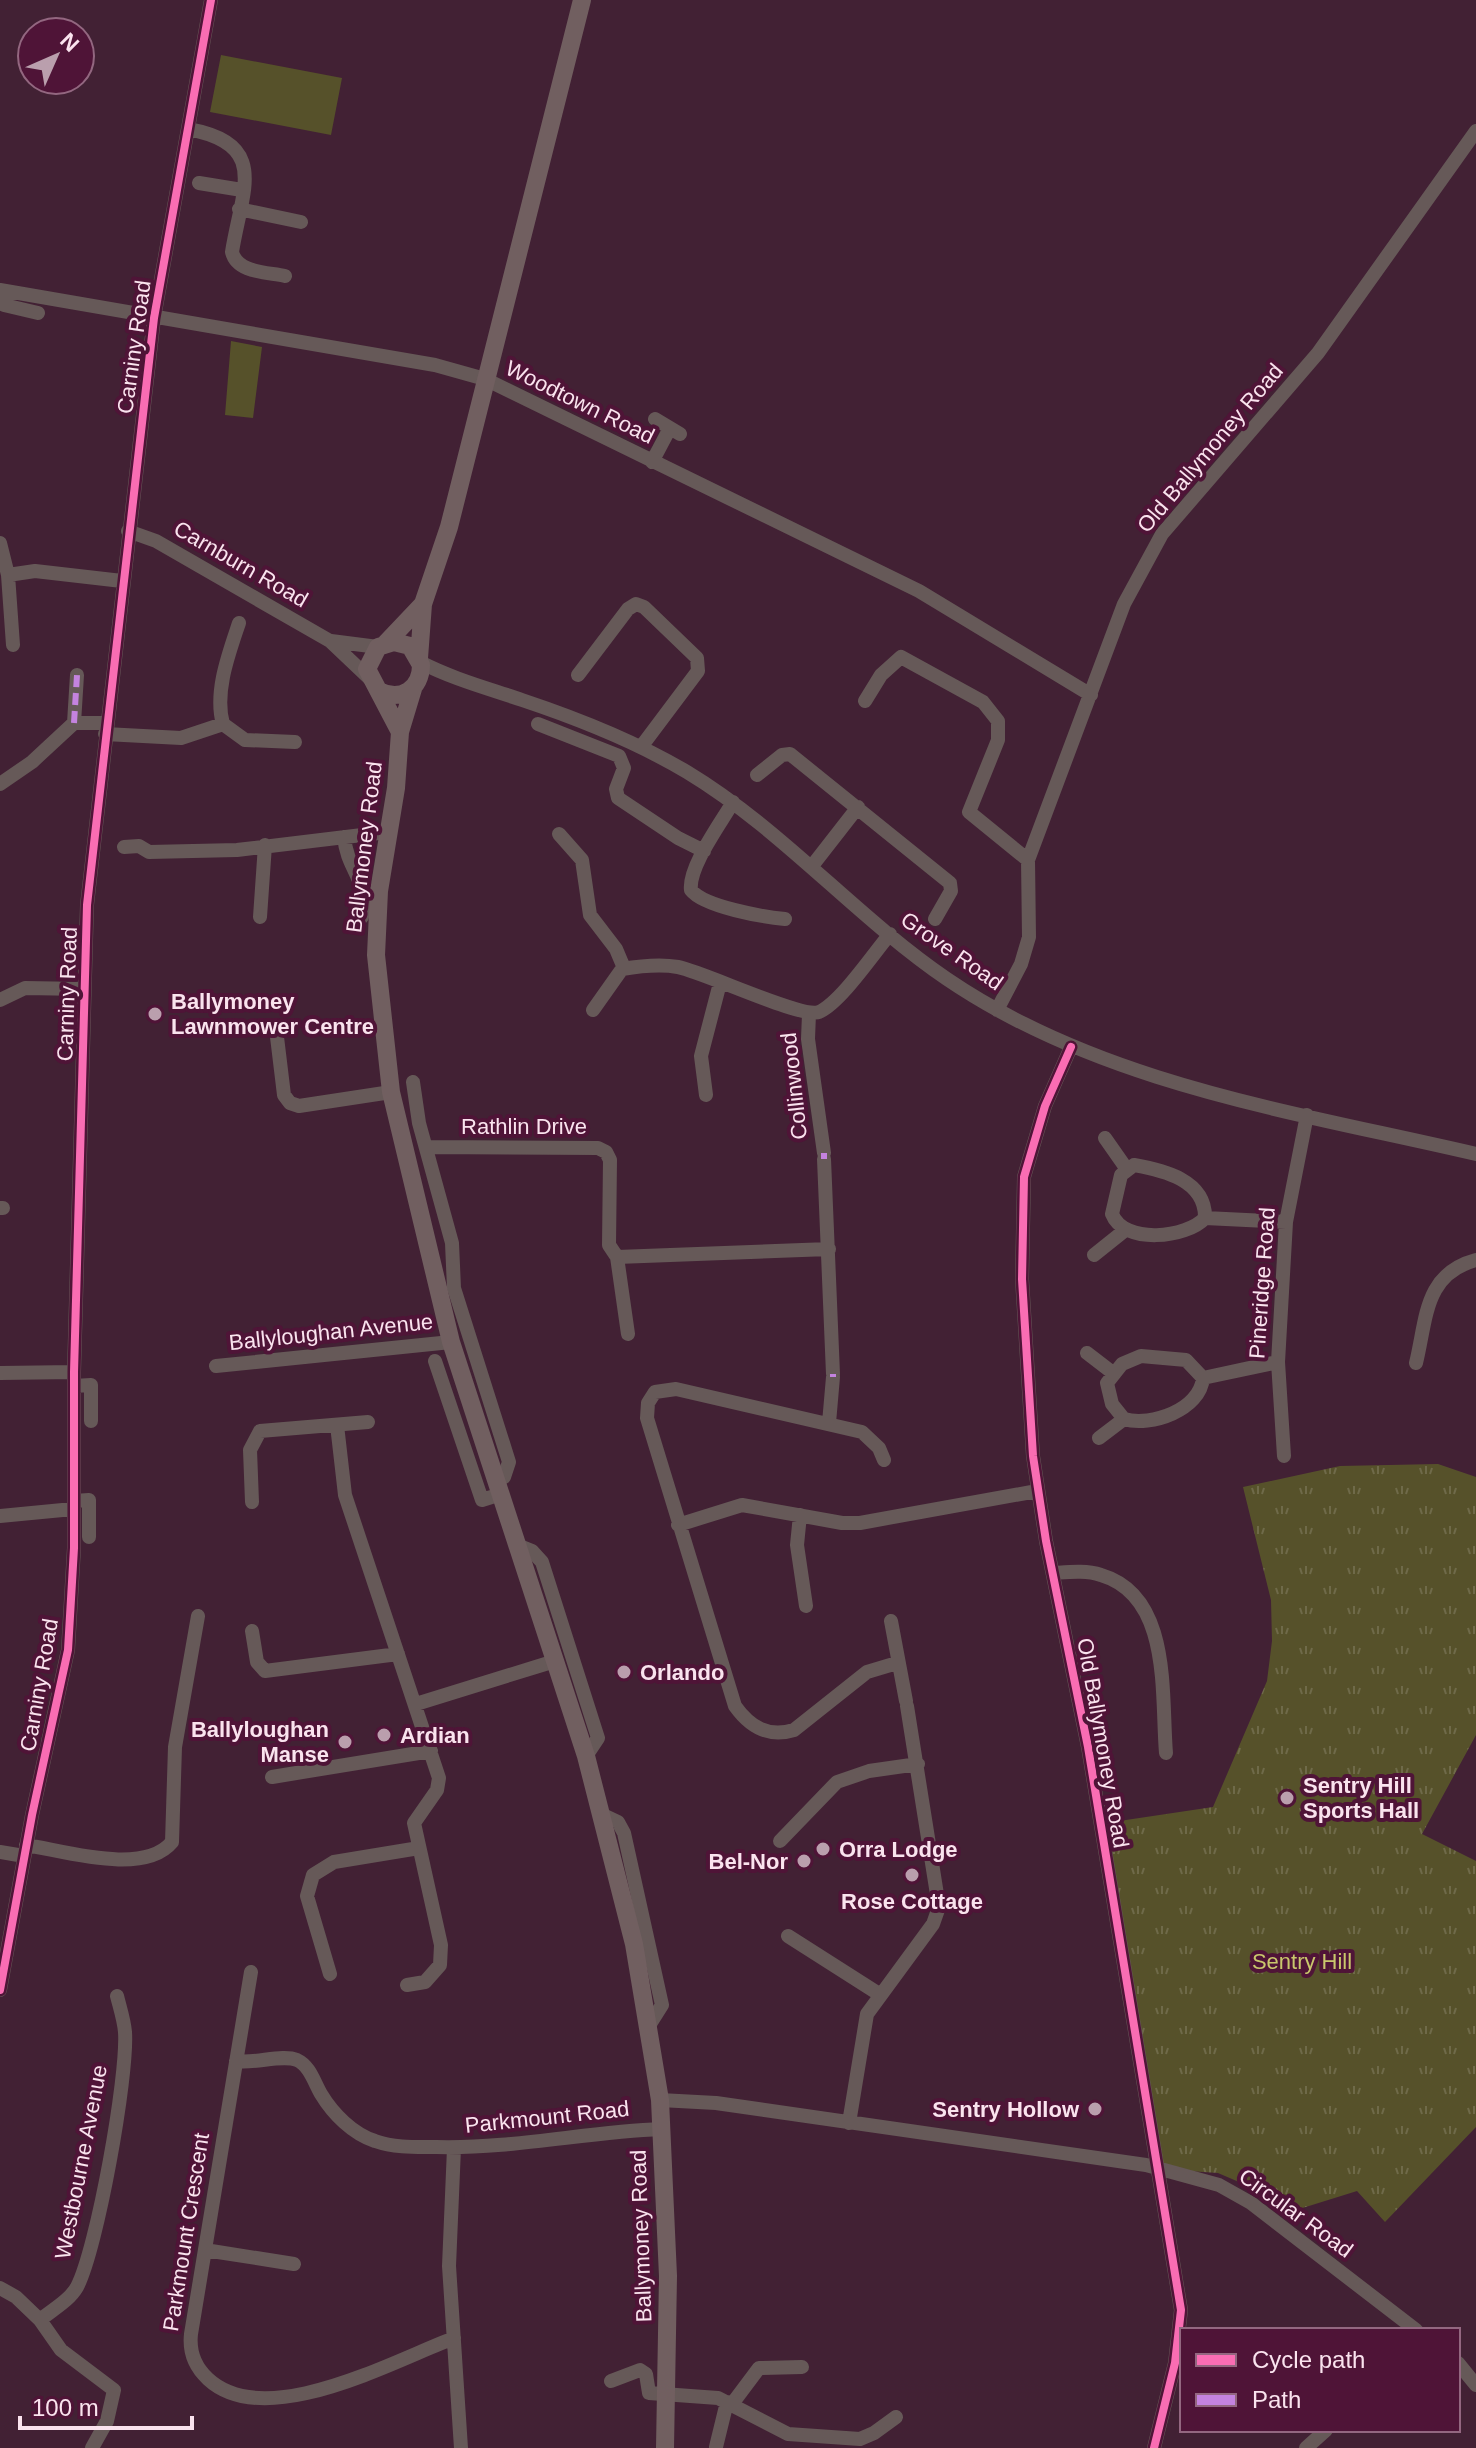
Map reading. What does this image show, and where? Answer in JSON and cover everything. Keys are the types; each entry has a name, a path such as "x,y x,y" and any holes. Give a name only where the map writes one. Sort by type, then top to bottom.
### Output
{"main road":[{"path":"374,684 396,696 414,687 421,673 423,604 439,566 582,0"},
{"path":"400,732 374,684 368,661 423,604"},
{"path":"382,645 403,643 420,660"},
{"name":"Ballymoney Road","path":"414,687 400,732 376,955 391,1092 451,1342 586,1756 650,2024 660,2100 668,2276 665,2448"}],"street":[{"name":"Carniny Road","path":"0,1990 25,1850 68,1650 87,905 154,318 211,0"},
{"path":"188,129 218,134 232,144 243,163 232,252 234,260 244,267 285,276"},
{"name":"Old Ballymoney Road","path":"997,1010 1021,964 1029,937 1028,860 1124,604 1162,534 1318,353 1476,131"},
{"path":"199,183 242,190"},
{"path":"239,209 301,222"},
{"path":"4,291 4,305 38,313"},
{"name":"Woodtown Road","path":"4,291 435,365 485,379 919,591 1091,695"},
{"path":"652,462 675,431 655,419"},
{"name":"Carnburn Road","path":"128,531 156,541 330,641 374,684"},
{"path":"0,543 8,575 13,645"},
{"path":"8,575 35,571 122,581"},
{"path":"578,675 628,609 636,604 644,607 697,658 698,671 641,747"},
{"path":"239,623 220,705 223,724 245,740 295,742"},
{"name":"Carnburn Road","path":"330,641 382,645"},
{"path":"865,701 881,675 901,657 989,707 998,721 999,737 969,812 1028,860"},
{"name":"Grove Road","path":"420,660 453,679 593,725 641,747 733,802 946,979 997,1010 1071,1047 1165,1080 1476,1154"},
{"path":"0,784 32,762 74,723 77,675"},
{"name":"Grove Road","path":"414,687 453,679"},
{"path":"74,723 181,738 223,724"},
{"path":"538,724 619,756 624,768 616,789 618,798 678,838 704,851"},
{"path":"757,775 782,755 790,754 858,807 950,883 951,891 935,919"},
{"path":"733,802 704,851 689,886 696,896 765,917 785,919"},
{"path":"812,866 858,807"},
{"path":"124,847 139,846 149,852 237,850 387,832"},
{"path":"559,834 582,860 590,915 616,949 624,968 593,1010"},
{"path":"344,837 348,859 362,883 362,917"},
{"path":"260,917 265,845"},
{"name":"Collinwood","path":"624,968 676,967 809,1014 828,1006 890,934"},
{"path":"706,1095 701,1056 720,983"},
{"path":"0,1000 25,988 83,989"},
{"name":"Collinwood","path":"809,1014 808,1039 824,1156 829,1249"},
{"path":"277,1037 284,1094 290,1103 299,1106 391,1092"},
{"name":"Old Ballymoney Road","path":"1071,1047 1034,1135 1023,1181 1022,1279 1037,1491 1088,1747 1181,2310 1175,2363 1154,2448"},
{"path":"413,1082 452,1243 454,1288 509,1462 498,1488 482,1500 435,1361"},
{"name":"Pineridge Road","path":"1284,1456 1278,1362 1286,1222 1307,1115"},
{"path":"1105,1138 1126,1168"},
{"name":"Rathlin Drive","path":"427,1147 603,1149 610,1160 609,1248 617,1257 628,1334"},
{"path":"1126,1168 1134,1165 1178,1176 1197,1196 1205,1218"},
{"path":"1126,1168 1112,1208 1115,1221 1124,1231 1156,1235 1195,1225 1205,1218 1286,1222"},
{"path":"1094,1255 1124,1231"},
{"path":"429,1250 452,1243"},
{"path":"617,1257 829,1249 833,1375 829,1423"},
{"path":"1416,1363 1437,1283 1450,1269 1476,1260"},
{"name":"Ballyloughan Avenue","path":"216,1366 451,1342"},
{"path":"1087,1353 1113,1373"},
{"path":"1124,1419 1108,1394 1107,1383 1113,1373 1131,1359 1156,1356 1186,1360 1203,1378"},
{"path":"1203,1378 1278,1362"},
{"path":"0,1373 74,1379 91,1385 91,1421"},
{"path":"1099,1438 1124,1419 1145,1422 1184,1407 1198,1393 1203,1378"},
{"path":"884,1460 868,1436 829,1423 676,1389 655,1392 648,1403 647,1418 735,1706 753,1726 773,1733 794,1730 867,1672 897,1663"},
{"path":"252,1502 251,1446 258,1432 368,1422"},
{"path":"337,1425 345,1495 416,1704 439,1786 414,1822 442,1954 440,1965 429,1979 418,1985 407,1985"},
{"path":"678,1525 742,1505 860,1523 1037,1491"},
{"path":"0,1516 89,1500 89,1537"},
{"path":"800,1515 797,1545 806,1606"},
{"name":"Ballymoney Road","path":"517,1545 532,1551 542,1562 598,1738 586,1756"},
{"path":"1053,1573 1103,1575 1121,1583 1142,1604 1156,1644 1166,1753"},
{"path":"0,1852 25,1850 123,1860 158,1854 172,1842 175,1747 198,1616"},
{"path":"849,2123 864,2023 879,1994 933,1924 939,1907 918,1764 891,1621"},
{"path":"252,1631 257,1662 265,1671 398,1654"},
{"path":"416,1704 555,1661"},
{"path":"272,1777 431,1751"},
{"path":"780,1841 837,1782 869,1771 918,1764"},
{"path":"330,1974 307,1896 313,1875 334,1862 419,1848"},
{"path":"788,1936 879,1994"},
{"name":"Parkmount Crescent","path":"251,1972 191,2349 205,2376 232,2393 275,2399 310,2392 454,2338"},
{"name":"Westbourne Avenue","path":"40,2320 77,2287 98,2210 119,2101 125,2034 117,1996"},
{"name":"Parkmount Road","path":"236,2061 255,2063 294,2059 308,2069 324,2099 356,2132 392,2146 454,2148 661,2129"},
{"name":"Circular Road","path":"660,2100 716,2103 1160,2169 1219,2185 1251,2203 1413,2328"},
{"path":"454,2148 449,2266 461,2448"},
{"path":"205,2250 294,2264"},
{"path":"0,2288 23,2303 40,2320 61,2350 107,2381 115,2392 107,2421 92,2448"},
{"path":"1460,2365 1476,2385"},
{"path":"716,2447 730,2403 759,2368 802,2367"},
{"path":"611,2381 639,2369 646,2374 649,2393 730,2403 788,2434 860,2439 896,2417"},
{"path":"1306,2448 1324,2432"}],"green space":[{"path":"221,55 342,78 331,135 210,112"},
{"path":"231,341 262,347 253,418 225,415"},
{"name":"Sentry Hill","path":"1438,1464 1476,1477 1476,1735 1422,1834 1476,1861 1476,2127 1385,2222 1357,2191 1280,2215 1267,2194 1218,2173 1160,2169 1106,1823 1213,1807 1267,1681 1272,1641 1271,1600 1243,1487 1340,1466"}],"marked path":[{"path":"74,723 77,675"},
{"path":"824,1153 824,1159"}],"cycle path":[{"path":"0,1990 32,1815 68,1650 74,1548 74,1372 87,905 154,318 211,0"},
{"path":"1071,1047 1045,1106 1024,1177 1022,1279 1033,1456 1046,1541 1088,1747 1181,2310 1175,2363 1154,2448"}],"place":[{"name":"Ballymoney Lawnmower Centre","path":"155,1014"},
{"name":"Orlando","path":"624,1672"},
{"name":"Ardian","path":"384,1735"},
{"name":"Ballyloughan Manse","path":"345,1742"},
{"name":"Sentry Hill Sports Hall","path":"1287,1798"},
{"name":"Orra Lodge","path":"823,1849"},
{"name":"Bel-Nor","path":"804,1861"},
{"name":"Rose Cottage","path":"912,1875"},
{"name":"Sentry Hollow","path":"1095,2109"}]}
